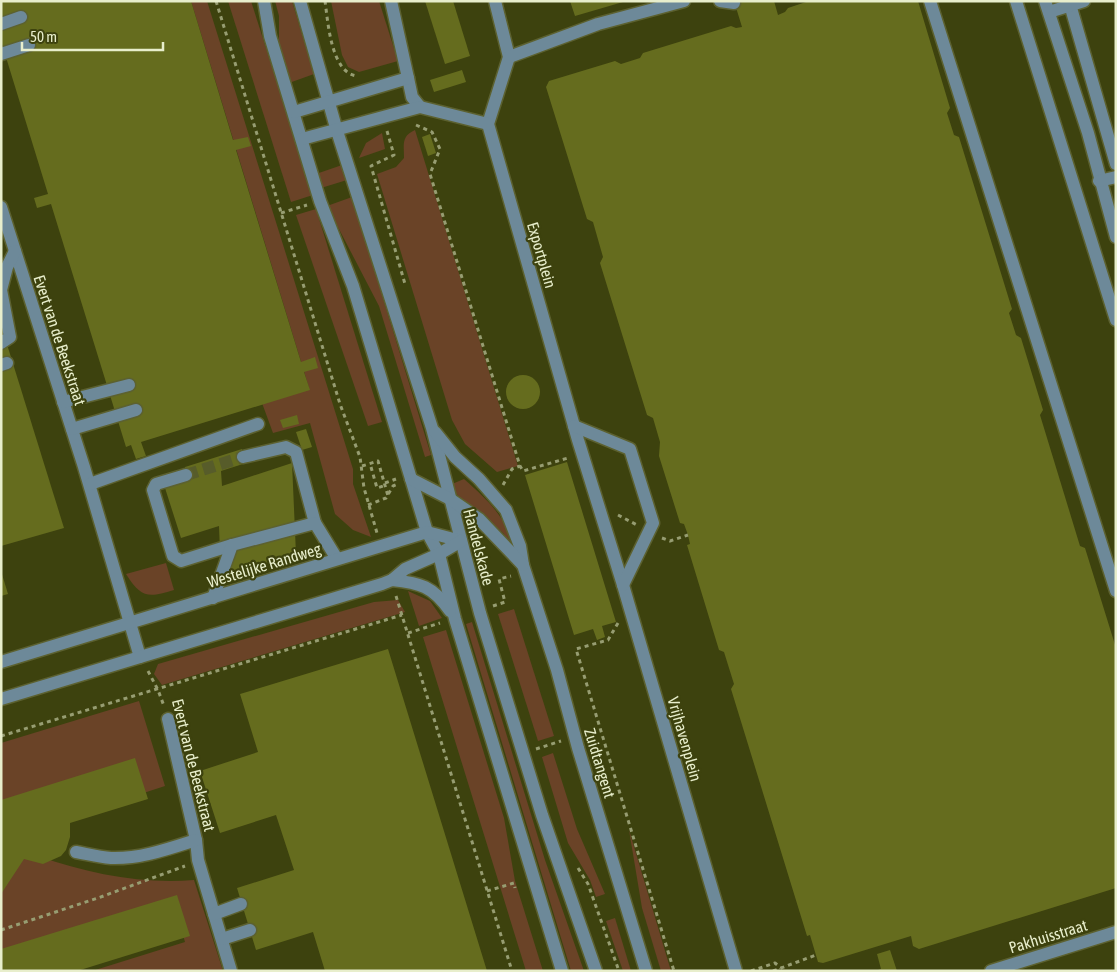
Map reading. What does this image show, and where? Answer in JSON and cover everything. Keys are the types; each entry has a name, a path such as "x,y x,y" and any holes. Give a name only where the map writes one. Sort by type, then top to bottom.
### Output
{"street":[{"path":"264,1 270,36 320,201 352,286 427,532 438,554 455,619 562,971"},
{"name":"Handelskade","path":"300,1 337,131 432,428 461,541 542,814 596,971"},
{"path":"302,139 420,108 488,124 509,57 495,1"},
{"path":"509,57 598,24 684,1"},
{"path":"720,1 734,3"},
{"path":"930,1 1116,591"},
{"path":"1016,1 1116,320"},
{"path":"1084,1 1047,7 1088,133 1116,237"},
{"path":"391,2 412,97 420,108"},
{"path":"1070,4 1116,164"},
{"path":"1,24 21,17"},
{"path":"1,54 29,45"},
{"path":"294,112 408,78"},
{"name":"Exportplein","path":"488,124 574,426 602,517"},
{"path":"1100,181 1116,177"},
{"name":"Evert van de Beekstraat","path":"1,207 90,484 140,657"},
{"path":"1,343 10,337 1,290 14,251"},
{"path":"63,402 129,385"},
{"path":"72,429 136,410"},
{"path":"90,484 258,424"},
{"path":"574,426 630,449 653,523 623,585"},
{"name":"Zuidtangent","path":"432,428 455,457 479,479 506,510 520,546 523,565 557,670 578,748 646,971"},
{"path":"243,457 286,447 296,452 315,523 338,559"},
{"path":"186,475 156,484 153,490 173,556 181,561 315,523"},
{"name":"Zuidtangent","path":"411,479 450,499 479,519 523,565"},
{"name":"Vrijhavenplein","path":"602,517 736,971"},
{"path":"427,532 461,541"},
{"name":"Westelijke Randweg","path":"1,662 427,532"},
{"path":"1,699 392,580 405,569 461,541"},
{"path":"213,598 232,545"},
{"path":"392,580 417,583 430,590 440,597 455,619"},
{"name":"Evert van de Beekstraat","path":"168,719 196,840 198,860 231,971"},
{"path":"76,852 110,858 131,857 151,854 196,840"},
{"path":"214,914 242,904"},
{"path":"222,939 250,930"},
{"name":"Pakhuisstraat","path":"990,971 1114,932"}],"path":[{"path":"216,1 325,356 343,412 355,441 362,466 364,488 381,546"},
{"path":"410,127 417,125 432,132 440,149 430,174 519,467 523,471 569,458 572,467"},
{"path":"388,134 395,132"},
{"path":"374,185 405,287"},
{"path":"362,466 378,461 388,496"},
{"path":"371,467 377,488 386,485"},
{"path":"503,486 508,475 519,467"},
{"path":"496,479 508,491"},
{"path":"392,580 512,971"},
{"path":"1,736 158,690 402,614"},
{"path":"619,621 608,640 576,649 674,971"},
{"name":"Evert van de Beekstraat","path":"140,657 158,690 168,719"},
{"path":"536,749 564,740"},
{"path":"1,930 98,898 198,860"},
{"path":"487,891 514,883 515,888"},
{"path":"774,971 816,955"},
{"path":"750,971 774,963 781,968"}],"shaded area":[{"path":"191,1 207,1 353,469 353,484 371,537 353,530 335,514 310,423 273,433 262,403 309,388"},
{"path":"228,1 251,1 313,195 291,202"},
{"path":"275,1 292,1 314,74 289,83 279,51 279,16"},
{"path":"331,1 379,1 398,61 359,72 348,67 342,55"},
{"path":"415,130 518,466 497,472 465,444 452,420 377,174 396,167 404,158 405,138"},
{"path":"382,133 385,149 359,158 366,143"},
{"path":"342,165 347,180 321,188 316,174"},
{"path":"352,197 431,455 425,457 379,306 327,206"},
{"path":"316,209 382,422 368,426 296,215"},
{"path":"464,479 490,504 502,520 508,529 517,553 503,533 455,493 452,484"},
{"path":"166,563 174,590 165,593 151,595 141,592 126,574"},
{"path":"408,591 430,601 442,618 419,626"},
{"path":"398,600 405,612 162,685 154,674 158,664 374,602"},
{"path":"514,609 554,736 538,741 498,614"},
{"path":"472,622 545,860 584,971 571,971 466,624"},
{"path":"446,630 504,818 515,881 543,971 526,971 423,637"},
{"path":"139,701 165,786 61,820 38,856 76,868 115,876 154,880 194,880 223,971 92,971 185,942 176,911 1,964 1,743"},
{"path":"553,753 577,829 605,894 596,897 590,880 568,843 542,757"},
{"path":"629,830 671,971 661,971 642,908"},
{"path":"615,918 631,971 623,971 606,921"}],"building":[{"path":"1,1 191,1 233,140 248,137 251,146 236,150 301,362 315,357 318,368 304,372 310,390 141,442 146,456 136,459 131,445 126,447 51,204 37,208 34,198 48,194 1,41"},
{"path":"425,1 453,1 470,56 445,64"},
{"path":"570,1 622,1 623,2 575,16"},
{"path":"734,1 774,1 778,15 785,12 788,8 809,1 918,1 950,108 947,113 954,135 959,137 1012,309 1009,313 1016,335 1021,338 1043,410 1040,415 1080,546 1085,548 1116,648 1116,888 919,949 913,946 911,936 823,963 818,962 810,935 807,936 731,689 734,684 724,652 719,650 687,545 690,544 688,535 684,524 680,523 659,456 660,442 653,418 647,415 600,263 603,257 593,222 587,219 546,87 549,81 615,61 621,64 640,58 643,53 731,26 736,28 742,27"},
{"path":"462,70 466,82 434,92 430,80"},
{"path":"430,134 436,153 428,156 422,137"},
{"path":"1,325 64,528 1,546"},
{"path":"523,375 535,380 540,392 535,404 523,409 511,404 506,392 511,380"},
{"path":"297,415 299,424 283,428 280,420"},
{"path":"306,429 312,447 302,450 296,432"},
{"path":"242,449 243,464 221,471 222,486 292,463 296,554 221,577 219,526 181,538 165,488 186,482 185,467"},
{"path":"567,462 616,622 602,626 605,637 597,640 593,629 574,635 525,475"},
{"path":"1,571 8,594 1,596"},
{"path":"388,649 487,971 325,971 313,932 256,950 237,888 294,870 276,815 220,833 200,771 258,752 240,694"},
{"path":"135,758 148,799 70,823 70,837 66,850 61,856 43,864 24,859 1,894 1,800"},
{"path":"177,895 190,936 77,971 1,971 1,949"},
{"path":"890,950 897,971 875,971 881,969 877,954"}],"tunnel":[{"path":"186,475 243,457"}]}
